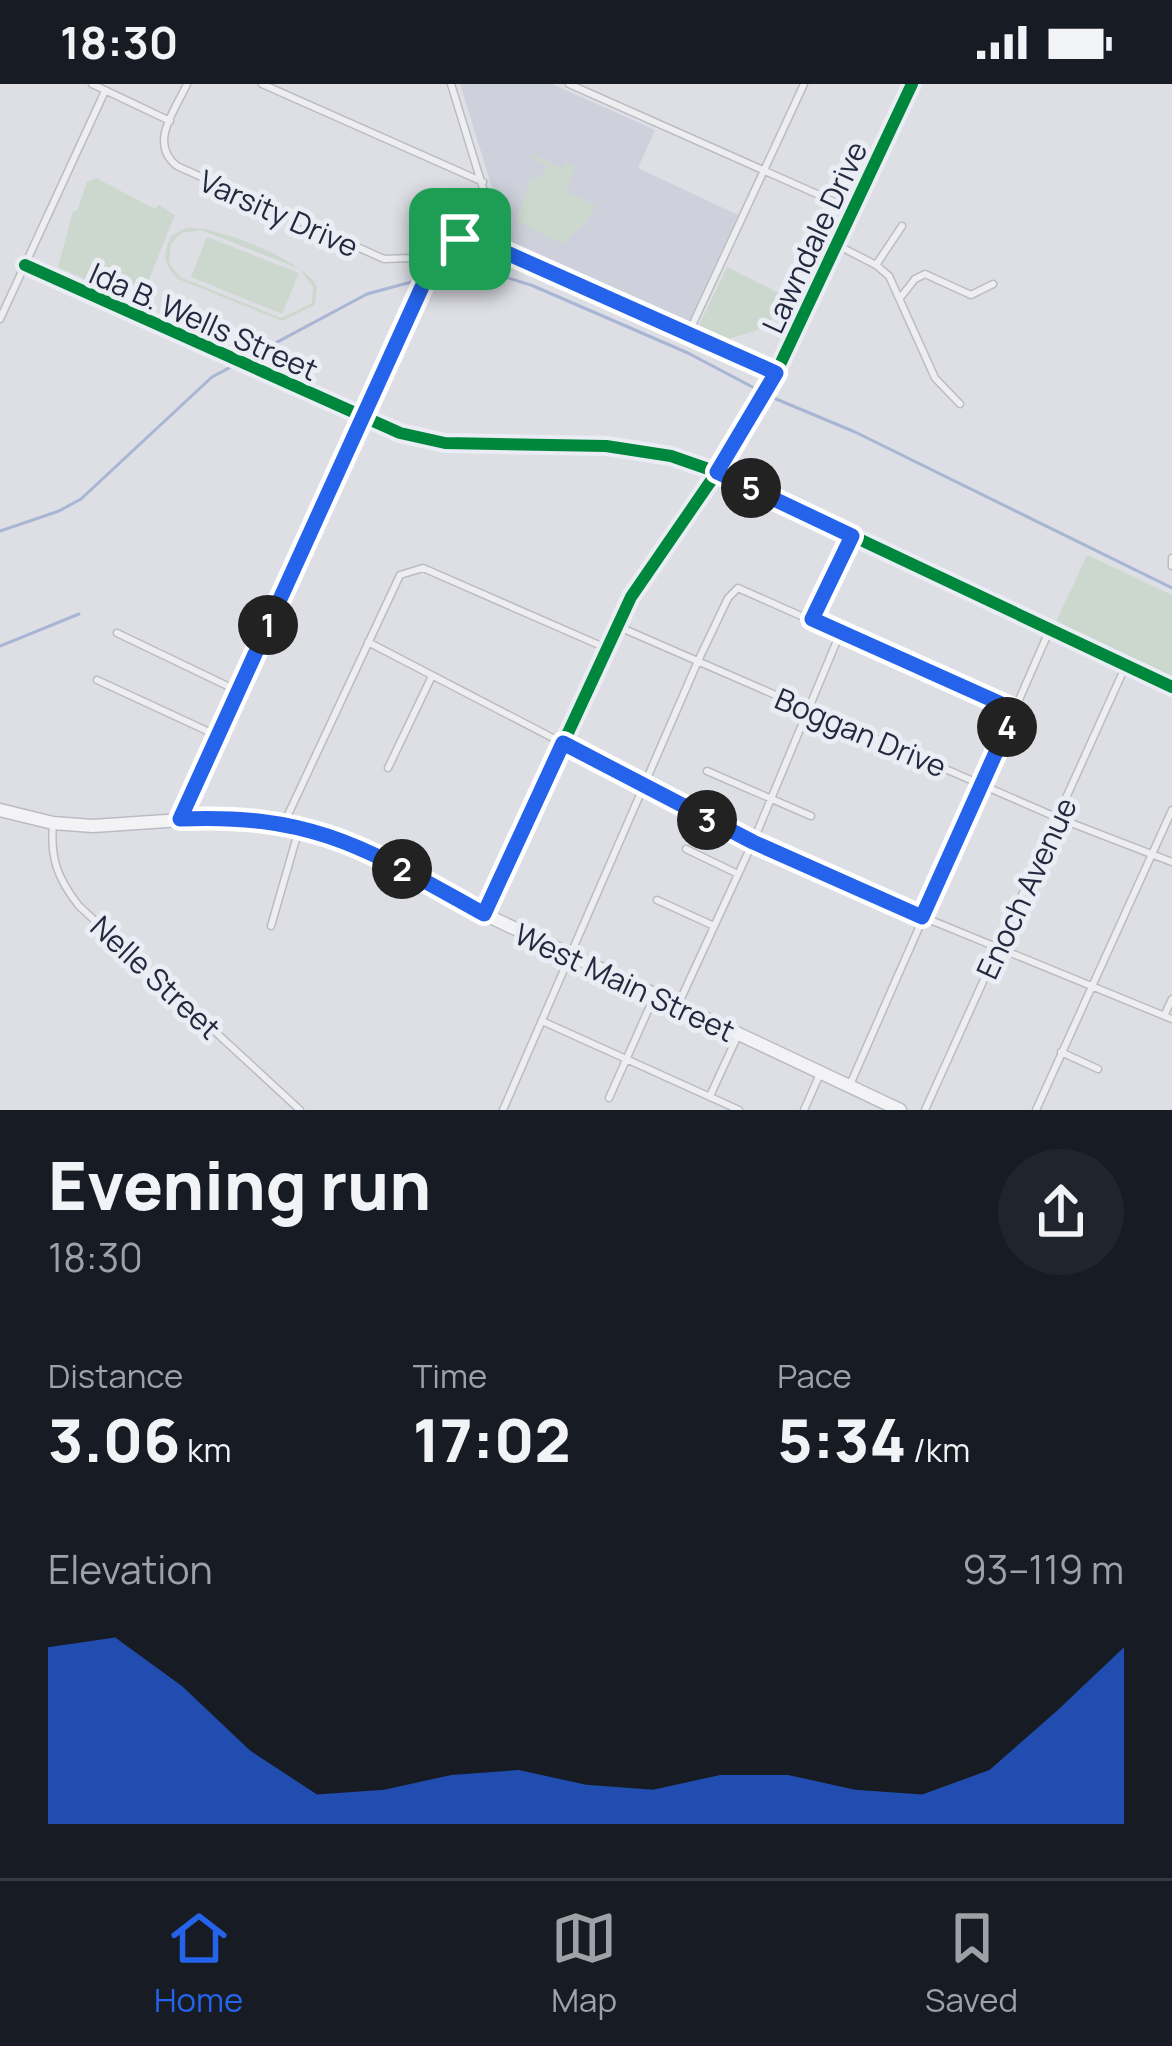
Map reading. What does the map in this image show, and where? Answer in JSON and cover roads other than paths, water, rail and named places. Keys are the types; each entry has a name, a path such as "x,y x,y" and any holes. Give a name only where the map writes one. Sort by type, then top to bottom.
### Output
{"main road":[{"name":"West Main Street","path":"0,810 53,823 93,826 225,817 300,826 363,848 484,914 849,1088 874,1105 900,1110"}],"street":[{"path":"92,84 170,121 188,84"},
{"path":"262,84 482,182"},
{"path":"451,84 482,182 486,212 480,243"},
{"path":"569,84 853,210"},
{"path":"689,332 804,84"},
{"name":"Lawndale Drive","path":"484,914 617,626 776,373 912,84"},
{"path":"0,319 105,91"},
{"name":"Varsity Drive","path":"170,121 162,147 176,166 384,259 411,258 449,239 480,243 776,373"},
{"path":"876,265 902,226"},
{"path":"837,245 889,277 935,378 960,404"},
{"path":"180,819 431,267 430,248"},
{"name":"Ida B. Wells Street","path":"25,266 400,433 445,443 606,446 671,456 717,472 1172,687"},
{"path":"900,298 915,279 926,274 971,295 993,284"},
{"path":"812,619 852,536"},
{"path":"284,822 400,574 423,568 607,648"},
{"path":"503,1110 698,662 728,598 738,587 1015,710"},
{"name":"Boggan Drive","path":"617,626 1058,818 1172,862"},
{"path":"849,1088 1050,629"},
{"path":"677,1006 753,842 841,632"},
{"path":"117,633 238,691"},
{"path":"368,642 753,842 1168,1017 1172,999"},
{"name":"Enoch Avenue","path":"925,1110 1126,665"},
{"path":"388,768 431,676"},
{"path":"97,680 218,736"},
{"path":"707,771 811,816"},
{"path":"1036,1110 1172,810"},
{"name":"Nelle Street","path":"53,823 55,871 79,906 300,1110"},
{"path":"271,926 300,826"},
{"path":"686,849 738,874"},
{"path":"657,900 714,926"},
{"path":"609,1099 654,997"},
{"path":"542,1021 739,1110"},
{"path":"710,1096 738,1035"},
{"path":"1061,1052 1098,1069"},
{"path":"804,1110 820,1074"}],"waterway":[{"path":"437,276 482,270 531,285 688,353 760,391"},
{"path":"0,531 81,499 212,377 367,294 415,281"},
{"path":"769,396 855,432 1172,588"},
{"path":"0,646 79,614"}]}
